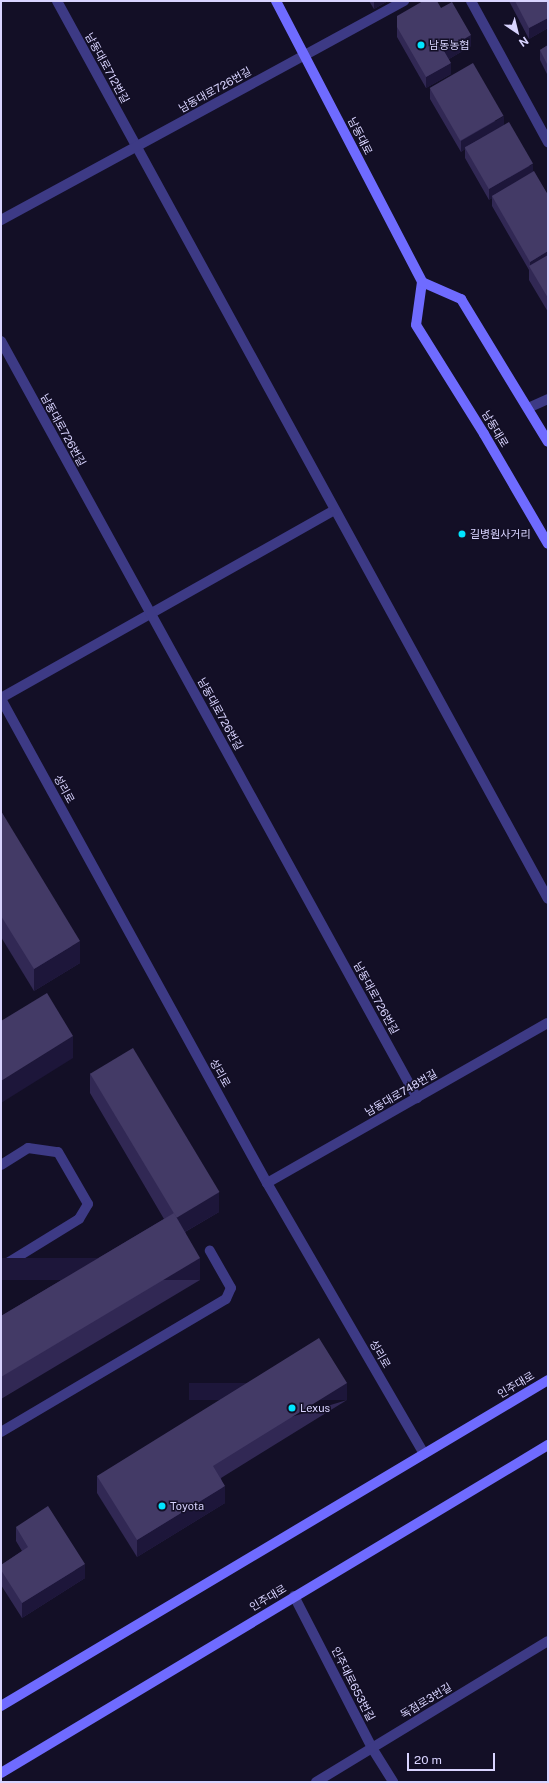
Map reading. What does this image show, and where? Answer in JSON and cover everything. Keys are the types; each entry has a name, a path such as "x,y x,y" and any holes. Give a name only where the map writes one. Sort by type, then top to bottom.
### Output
{"main road":[{"name":"남동대로","path":"276,1 305,54 422,282 416,325 484,434 548,544"},
{"path":"422,282 461,300 548,442"},
{"name":"인주대로","path":"1,1706 548,1380"},
{"name":"인주대로","path":"1,1772 548,1445"}],"street":[{"name":"남동대로712번길","path":"57,1 136,146"},
{"name":"남동대로726번길","path":"1,220 404,1"},
{"path":"471,1 548,142"},
{"path":"136,146 548,899"},
{"name":"남동대로726번길","path":"1,341 417,1098"},
{"path":"528,408 548,399"},
{"path":"1,699 335,510"},
{"name":"성리로","path":"1,699 267,1184 424,1454"},
{"name":"남동대로748번길","path":"267,1184 548,1023"},
{"path":"1,1164 28,1148 58,1152 88,1204 79,1219 1,1267"},
{"path":"1,1432 226,1299 231,1288 210,1250"},
{"name":"인주대로653번길","path":"294,1596 372,1748 393,1782"},
{"name":"독점로3번길","path":"316,1782 548,1641"}],"building":[{"path":"423,1 437,1 441,8 452,2 471,35 444,51 451,63 426,77 397,27 397,16"},
{"path":"515,1 548,1 548,18 529,28"},
{"path":"548,45 548,66 540,50"},
{"path":"473,63 504,116 460,141 430,88"},
{"path":"509,122 533,164 489,189 465,148"},
{"path":"534,171 548,195 548,251 530,262 492,196"},
{"path":"548,255 548,298 529,266"},
{"path":"1,811 80,941 34,969 1,916"},
{"path":"47,993 73,1036 1,1081 1,1021"},
{"path":"133,1048 220,1192 177,1218 90,1074"},
{"path":"174,1213 200,1258 1,1377 1,1316"},
{"path":"319,1338 347,1383 213,1466 225,1486 137,1540 97,1476"},
{"path":"48,1506 85,1564 22,1603 1,1570 1,1565 28,1547 16,1527"}],"place":[{"name":"남동농협","path":"421,45"},
{"name":"길병원사거리","path":"462,534"},
{"name":"Lexus","path":"292,1408"},
{"name":"Toyota","path":"162,1506"}]}
